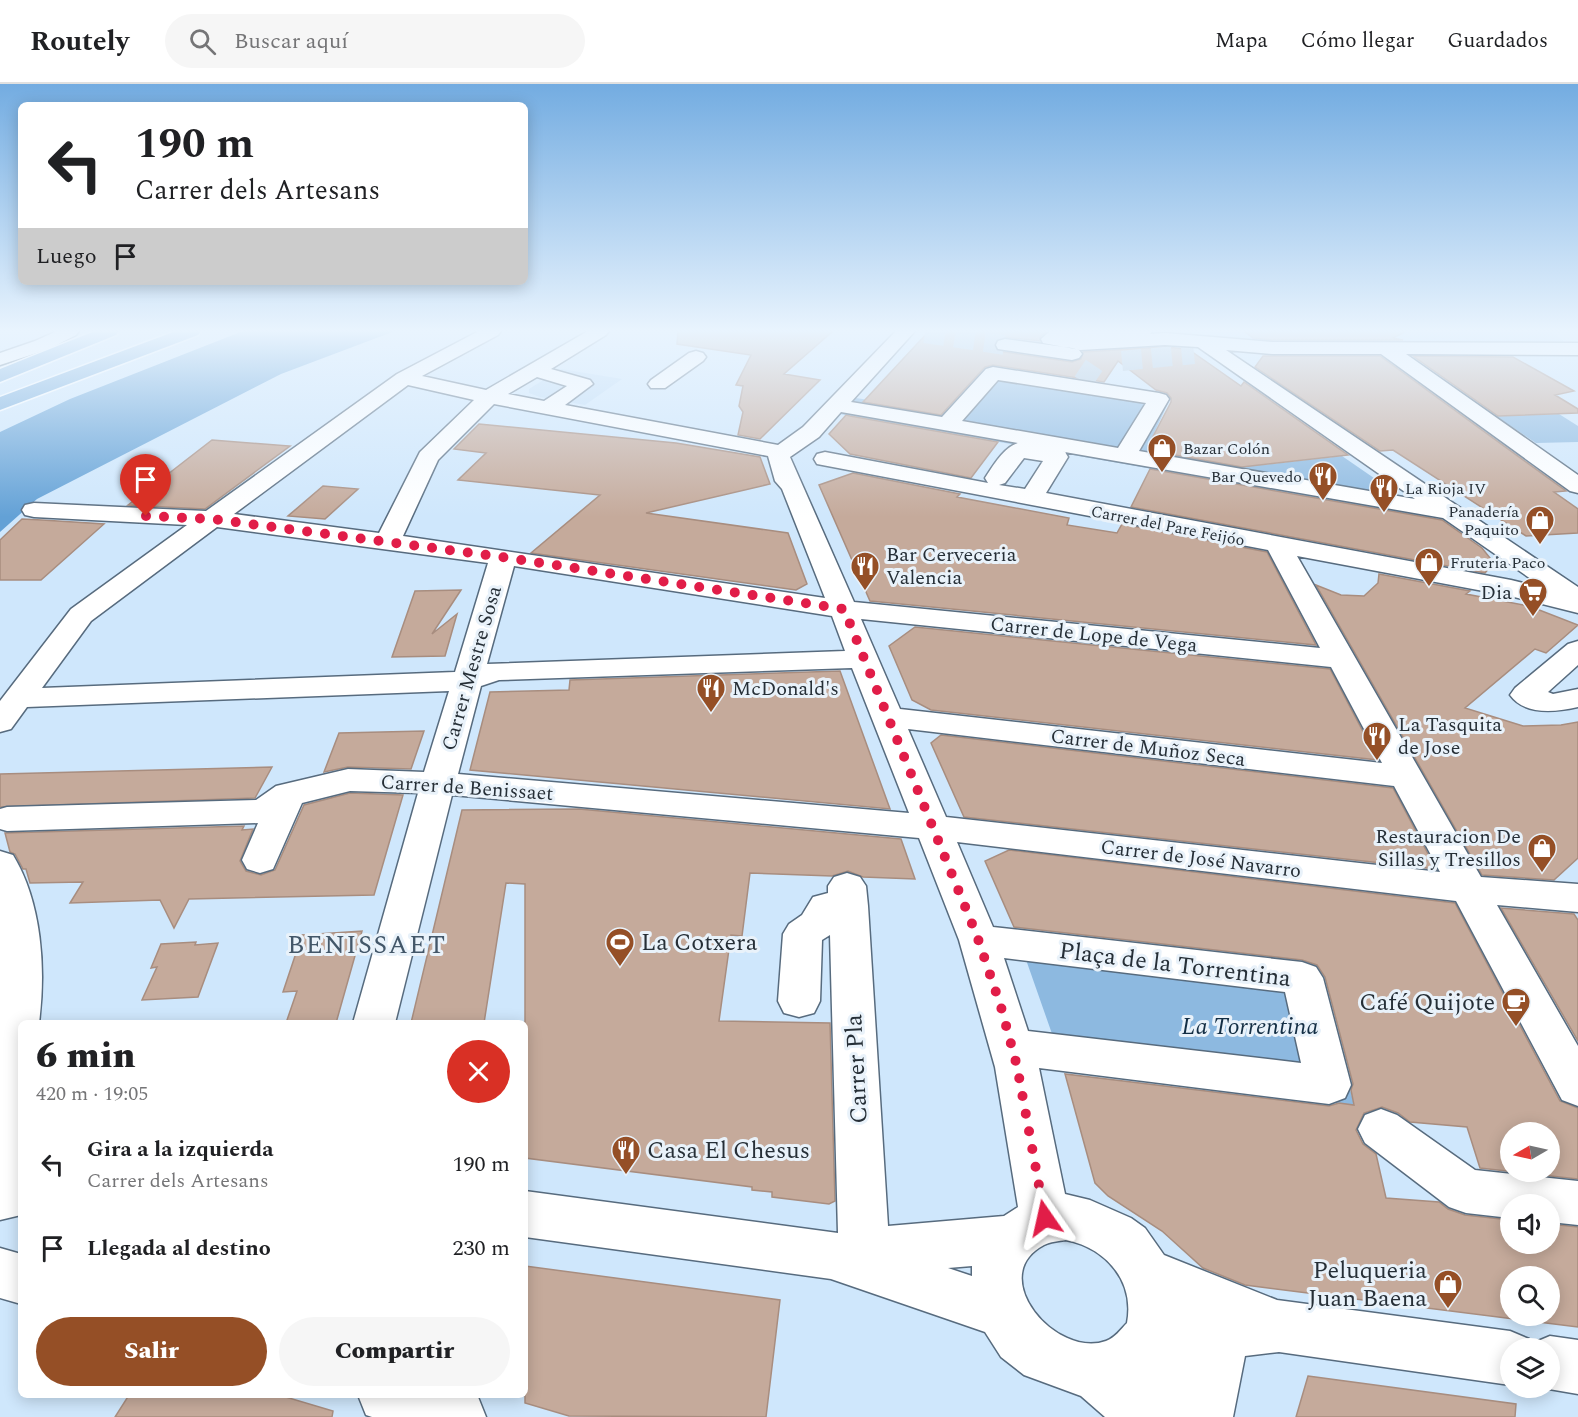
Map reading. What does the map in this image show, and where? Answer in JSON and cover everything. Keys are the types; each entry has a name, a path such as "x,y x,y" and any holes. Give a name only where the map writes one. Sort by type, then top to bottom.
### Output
{"highway":[{"path":"0,404 28,393"}],"street":[{"path":"9,710 81,615 383,393"},
{"name":"Carrer del Pare Feijóo","path":"472,393 1279,546 1572,597"},
{"path":"387,542 428,457 495,393"},
{"path":"547,408 569,393"},
{"path":"846,393 835,405 801,457 844,609 979,940 1012,1047 1027,1229 998,1261 996,1287 1001,1311 1028,1346 1053,1363 1094,1371 1121,1364 1146,1344 1279,1326 1500,1357"},
{"path":"948,424 975,393"},
{"path":"1125,455 1159,399 1127,393"},
{"path":"1278,393 1455,513 1572,597"},
{"path":"1454,393 1578,486"},
{"path":"835,405 1455,513"},
{"name":"Carrer del Pare Feijóo","path":"748,446 801,457"},
{"path":"997,478 1018,450 1057,457 1031,498"},
{"name":"Carrer de Lope de Vega","path":"34,510 212,519 502,557 844,609 1343,659"},
{"path":"1279,546 1578,1087"},
{"name":"Carrer Mestre Sosa","path":"375,1020 438,783 502,557"},
{"path":"1578,650 1526,695 1551,704 1578,698"},
{"path":"9,710 467,681 495,671 865,659"},
{"name":"Carrer de Muñoz Seca","path":"889,717 1407,777"},
{"name":"Carrer de Benissaet","path":"7,819 264,811 288,794 327,787 348,780 438,783 932,827"},
{"path":"260,860 288,794"},
{"name":"Carrer de José Navarro","path":"932,827 1469,889 1578,898"},
{"path":"0,864 17,915 22,994 19,1020"},
{"name":"Carrer Pla","path":"799,1001 803,934 816,925 827,907 848,896 848,1254"},
{"name":"Plaça de la Torrentina","path":"979,940 1302,978 1329,1085 1012,1047"},
{"path":"0,1161 18,1024"},
{"path":"1381,1129 1466,1191 1578,1203"},
{"path":"0,1198 18,1194"},
{"path":"528,1214 848,1254 1001,1311"},
{"path":"848,1254 1027,1229 1066,1217 1092,1223 1126,1243 1148,1273 1153,1286 1156,1314 1146,1344 1189,1417"},
{"path":"0,1273 18,1279"},
{"path":"1148,1273 1279,1326"},
{"path":"1205,1417 1223,1332"},
{"path":"1560,1364 1578,1367"},
{"path":"1094,1371 1148,1417"},
{"path":"396,1398 458,1417"}],"shaded area":[{"path":"85,393 244,393 37,499 0,532 0,432"},
{"path":"530,393 602,393 585,405"}],"green space":[{"path":"970,393 1145,393 1171,397 1148,446 1261,465 1342,456 1432,518 828,412 843,396 953,413"},
{"path":"1559,414 1578,426 1578,442 1536,443 1496,416"},
{"name":"La Torrentina","path":"1017,934 1321,969 1354,1105 1064,1068"}],"building":[{"path":"742,393 807,393 760,439 738,435 743,412 739,406"},
{"path":"871,393 961,393 941,415 863,402"},
{"path":"1167,393 1260,393 1348,455 1242,467 1158,452 1160,448 1148,446 1171,398"},
{"path":"1294,393 1431,393 1566,491 1554,492 1578,509 1578,533 1526,536 1393,450 1380,451"},
{"path":"1466,393 1564,393 1555,395 1578,409 1578,413 1498,416"},
{"path":"846,415 998,442 971,478 850,454 829,434"},
{"path":"479,424 676,443 760,457 770,484 646,513 788,533 807,584 796,590 531,553 600,495 458,480 486,453 454,449"},
{"path":"212,440 290,446 205,509 128,505"},
{"path":"1150,469 1442,520 1482,548 1494,563 1485,573 1131,507"},
{"path":"853,473 960,494 957,497 1069,518 1067,525 1117,533 1122,524 1267,552 1316,645 870,601 819,485"},
{"path":"323,486 358,489 325,519 288,516"},
{"path":"22,519 104,524 41,580 0,580 0,540"},
{"path":"1379,574 1470,591 1466,594 1529,606 1578,625 1546,653 1535,649 1465,708 1523,726 1578,722 1578,858 1554,880 1482,875 1316,585 1341,595 1364,596 1378,583"},
{"path":"461,590 432,634 457,614 445,656 392,657 415,591"},
{"path":"915,627 1330,669 1378,760 931,710 912,700 889,646"},
{"path":"840,671 890,809 470,770 490,692 569,690 570,680"},
{"path":"424,731 411,769 348,767 324,772 339,733"},
{"path":"941,735 1393,788 1436,869 964,817 931,743"},
{"path":"272,767 255,798 0,807 0,774"},
{"path":"350,793 403,795 374,895 189,899 174,928 160,900 70,903 83,882 30,883 26,869 23,869 15,854 10,852 5,833 244,826 242,830 253,829 240,861 246,871 261,875 275,870 304,805"},
{"path":"579,809 901,839 915,879 863,877 848,871 832,876 750,873 742,936 731,935 719,1021 830,1023 835,1201 829,1204 772,1197 772,1192 752,1190 752,1187 528,1158 525,884 506,883 484,1020 412,1020 462,810"},
{"path":"1009,850 1455,903 1560,1101 1578,1108 1578,1179 1560,1177 1560,1122 1500,1122 1500,1170 1480,1168 1467,1127 1410,1122 1398,1113 1382,1107 1364,1113 1356,1130 1363,1144 1376,1154 1386,1198 1439,1202 1448,1209 1465,1215 1500,1219 1500,1254 1560,1254 1560,1225 1578,1227 1578,1327 1560,1325 1560,1266 1500,1266 1500,1317 1245,1285 1203,1268 1162,1231 1108,1196 1095,1183 1065,1074 1329,1106 1339,1103 1354,1105 1351,1090 1353,1084 1325,977 1317,965 1302,960 1014,927 985,861"},
{"path":"1501,908 1574,914 1578,920 1578,1041"},
{"path":"362,931 337,1020 287,1020 297,991 283,992 302,935"},
{"path":"196,942 195,945 218,943 198,997 142,1000 157,967 151,968 161,944"},
{"path":"528,1266 780,1300 766,1417 569,1416 525,1403 525,1398 528,1398"},
{"path":"1308,1376 1516,1404 1515,1417 1296,1417"},
{"path":"127,1398 289,1398 333,1411 332,1417 115,1417"}],"place":[{"name":"Bazar Colón","path":"1162,474"},
{"name":"Bar Quevedo","path":"1323,502"},
{"name":"La Rioja IV","path":"1384,514"},
{"name":"Panadería Paquito","path":"1540,546"},
{"name":"Fruteria Paco","path":"1429,588"},
{"name":"Bar Cerveceria Valencia","path":"865,592"},
{"name":"Dia","path":"1533,618"},
{"name":"McDonald's","path":"711,714"},
{"name":"La Tasquita de Jose","path":"1377,762"},
{"name":"Restauracion De Sillas y Tresillos","path":"1542,874"},
{"name":"La Cotxera","path":"620,968"},
{"name":"Café Quijote","path":"1516,1028"},
{"name":"Casa El Chesus","path":"626,1176"},
{"name":"Peluqueria Juan Baena","path":"1448,1310"}],"district":[{"name":"BENISSAET","path":"367,944"}],"route":[{"path":"146,516 212,519 502,557 844,609 977,936 1001,1007 1017,1066 1045,1218"}]}
